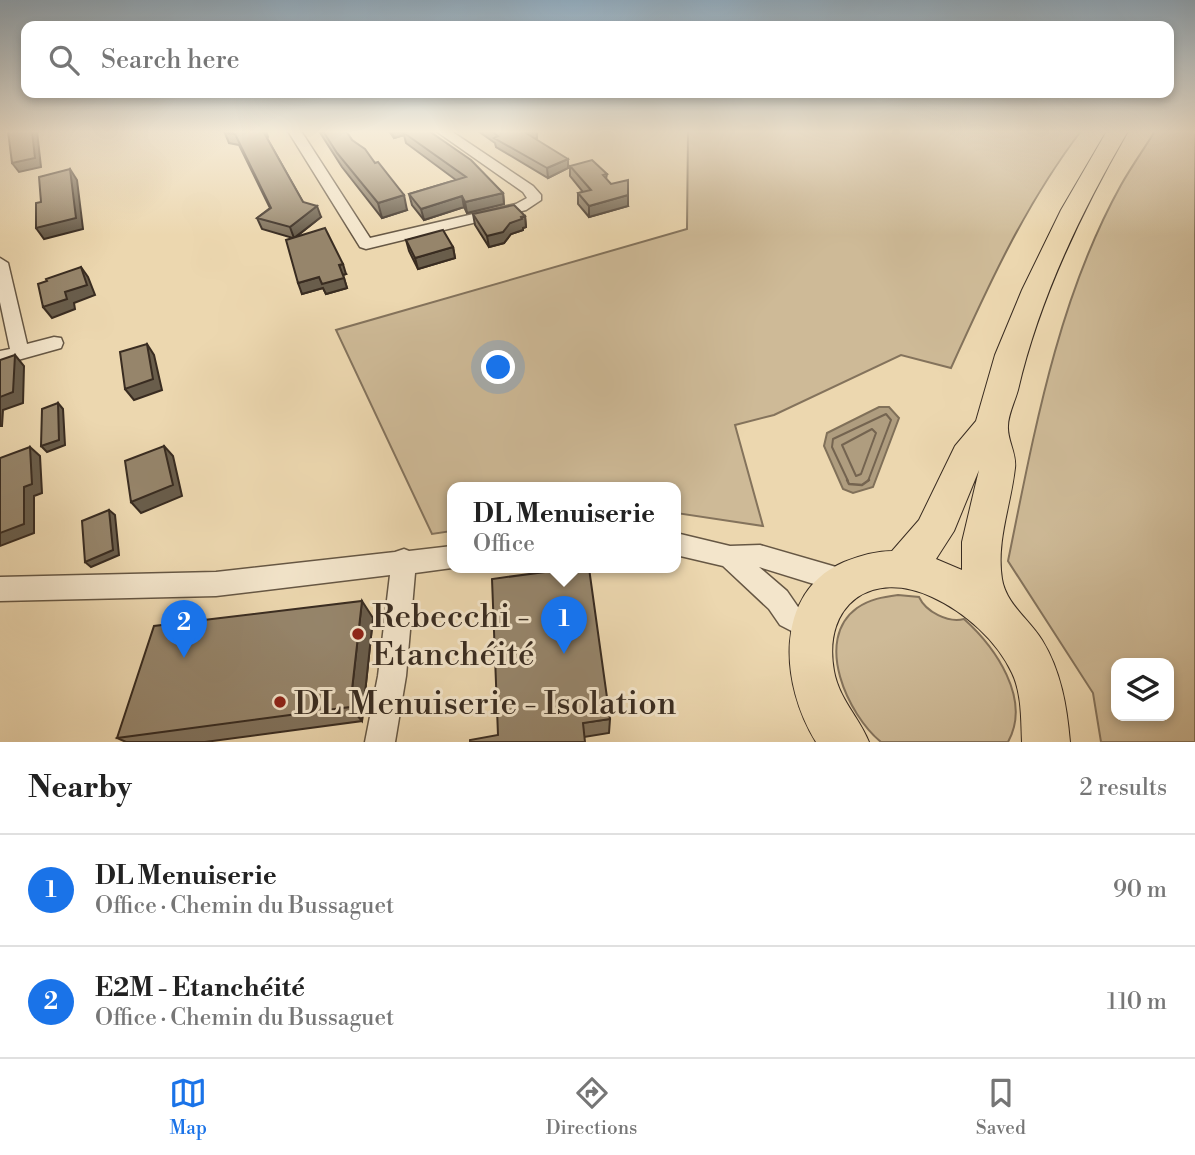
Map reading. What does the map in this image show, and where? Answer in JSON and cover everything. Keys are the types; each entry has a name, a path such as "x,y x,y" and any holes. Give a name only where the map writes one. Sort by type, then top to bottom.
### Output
{"main road":[{"path":"901,569 917,556 935,531 950,502 965,458 991,426 1013,348 1044,270 1080,195 1097,166"},
{"path":"991,426 998,465 982,542 982,579 992,613"},
{"path":"845,742 820,703 810,667 810,628 822,602 844,581 865,572 901,569 931,576 962,590 992,613 1022,647 1043,692 1046,742"}],"street":[{"path":"316,166 366,244 521,207 534,200 534,195 528,189 493,166"},
{"path":"0,263 20,352"},
{"path":"0,358 54,343"},
{"path":"681,545 730,557 760,556 844,581"},
{"path":"0,589 216,584 447,556"},
{"path":"730,557 778,600 789,616 810,628"},
{"path":"380,742 391,676 404,560"}],"shaded area":[{"path":"688,166 1056,166 1025,216 951,368 901,355 774,415 735,425 763,526 681,514 681,482 447,482 447,532 432,534 336,330 687,229"},
{"path":"1133,166 1195,166 1195,742 1101,742 1093,693 1008,561 1050,368 1080,274 1099,229"},
{"path":"898,595 919,597 932,612 945,618 964,619 987,644 1007,675 1013,692 1016,709 1008,742 881,742 857,714 840,677 838,639 844,622 857,608 872,600"}],"water":[{"path":"879,407 889,407 899,418 873,487 853,493 843,489 824,446 827,433"}],"building":[{"path":"250,166 283,166 303,202 317,206 290,227 257,218 271,208"},
{"path":"347,166 381,166 404,195 378,203"},
{"path":"450,166 476,166 503,193 465,202 462,196 421,209 409,194 466,177"},
{"path":"570,166 598,166 607,174 603,175 611,184 628,180 628,195 589,206 578,193 591,190"},
{"path":"70,169 76,218 36,228 36,203 41,202 39,177"},
{"path":"514,205 525,216 510,223 503,232 487,236 473,214"},
{"path":"325,228 343,264 339,265 344,278 322,284 319,277 298,283 286,240"},
{"path":"443,230 453,247 415,258 406,240"},
{"path":"81,267 87,285 65,292 67,299 43,307 38,284"},
{"path":"147,344 153,379 125,389 120,352"},
{"path":"15,355 13,392 0,397 0,360"},
{"path":"58,403 59,440 41,446 42,409"},
{"path":"164,446 173,485 131,502 125,461"},
{"path":"30,447 32,484 24,487 24,524 0,533 0,458"},
{"path":"109,510 113,550 85,562 82,521"},
{"path":"537,573 590,573 610,719 583,723 585,742 470,742 498,735 492,579"},
{"path":"362,601 350,707 117,738 154,626"}],"place":[{"name":"Rebecchi - Etanchéité","path":"358,634"},
{"name":"DL Menuiserie","path":"564,654"},
{"name":"E2M - Etanchéité","path":"184,658"},
{"name":"DL Menuiserie - Isolation","path":"280,702"}]}
